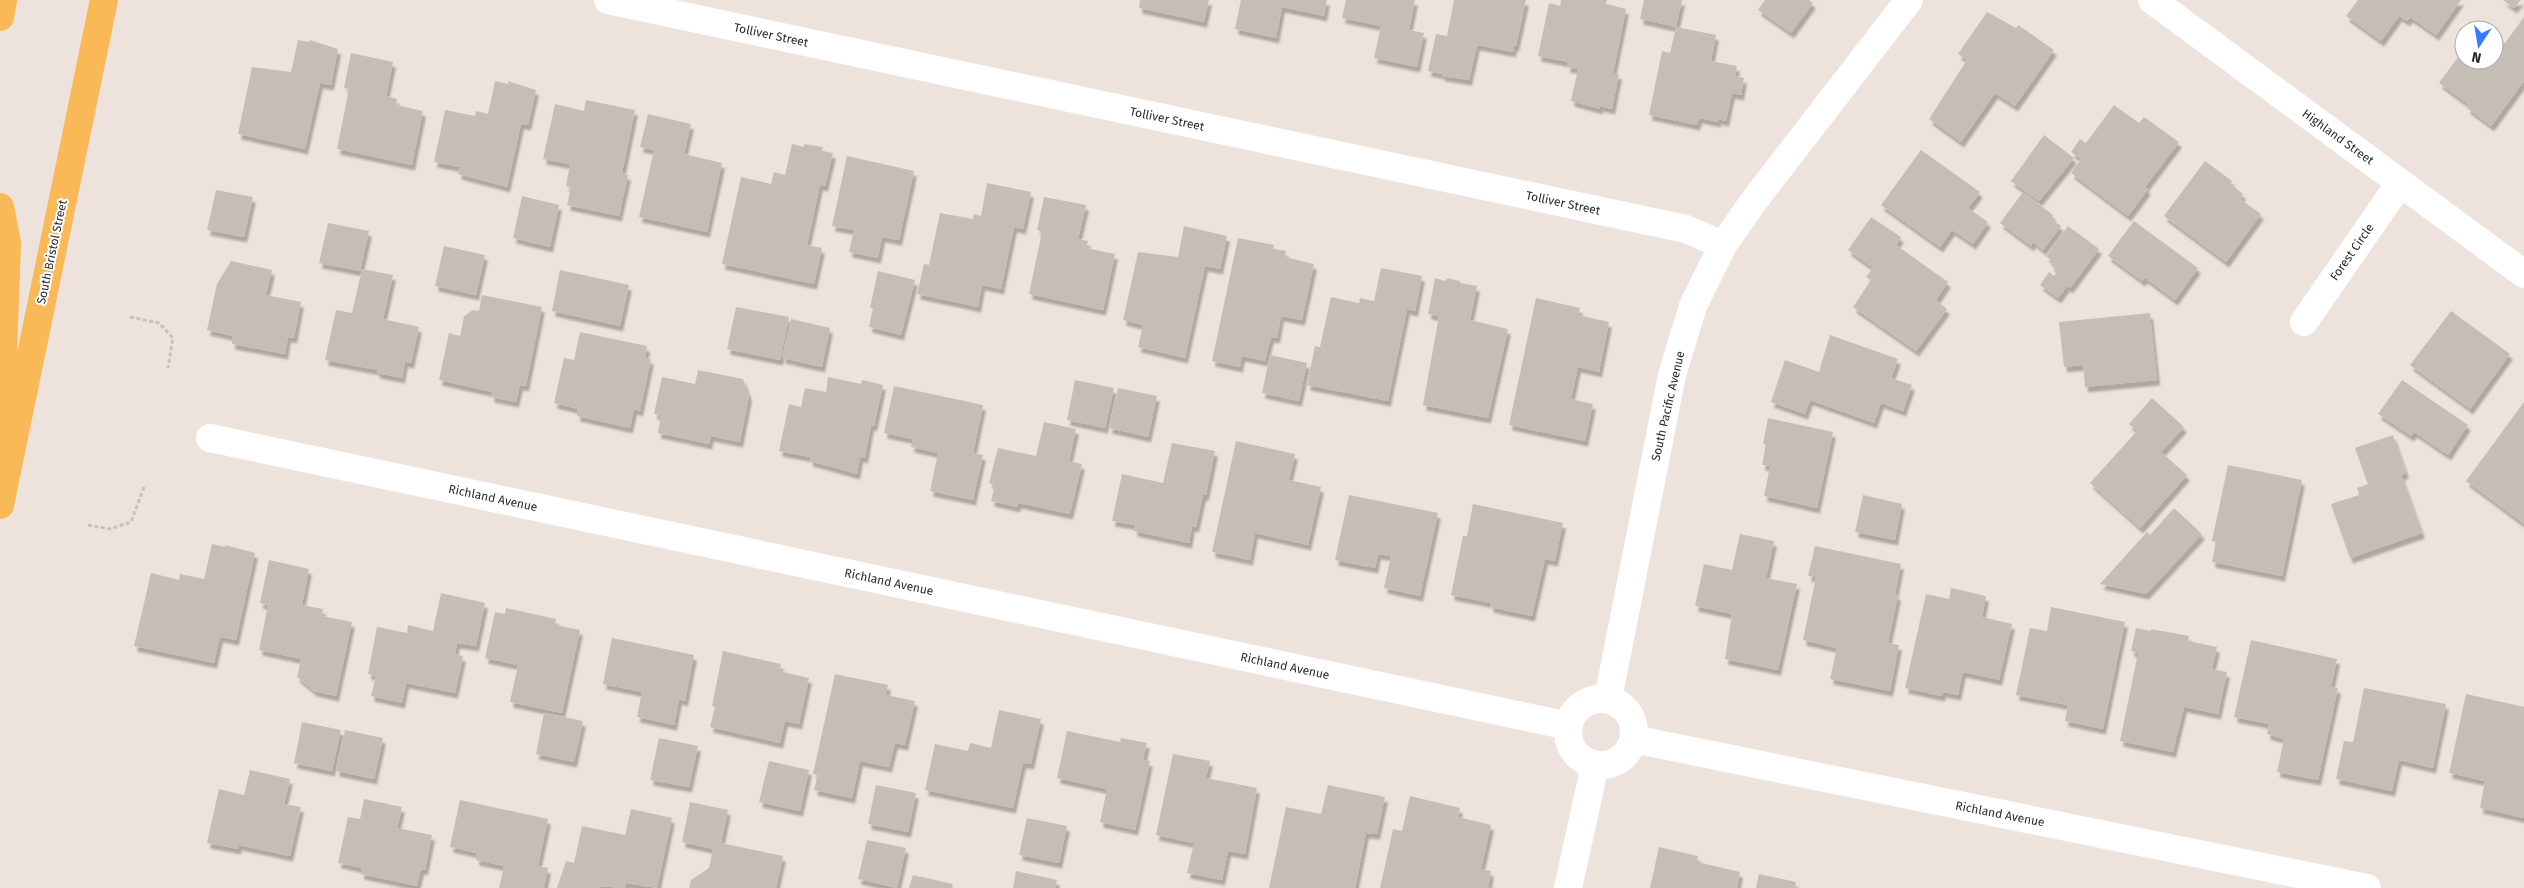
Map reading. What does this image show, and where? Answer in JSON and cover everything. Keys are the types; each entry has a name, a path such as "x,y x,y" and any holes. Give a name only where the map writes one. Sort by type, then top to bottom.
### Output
{"main road":[{"path":"0,17 4,0"},
{"name":"South Bristol Street","path":"0,505 104,0"},
{"path":"0,207 7,243 0,438"}],"street":[{"name":"Tolliver Street","path":"608,0 675,7 1679,228 1723,245"},
{"name":"South Pacific Avenue","path":"1608,700 1672,375 1693,306 1723,245 1756,198 1909,0"},
{"name":"Highland Street","path":"2152,0 2524,274"},
{"name":"Forest Circle","path":"2304,322 2400,183"},
{"name":"Richland Avenue","path":"210,438 1569,726"},
{"path":"1608,700 1628,712 1633,722 1633,740 1627,753 1618,761 1608,764 1586,762 1574,751 1568,736 1569,726 1573,715 1580,707 1589,702 1608,700"},
{"name":"Richland Avenue","path":"1633,740 2367,888"},
{"path":"1568,888 1595,764"}],"path":[{"path":"130,317 159,323 173,338 168,368"},
{"path":"88,525 110,529 131,522 144,487"}],"building":[{"path":"1140,0 1209,0 1204,22 1139,8"},
{"path":"1241,0 1327,0 1324,16 1282,7 1276,38 1235,29"},
{"path":"1346,0 1415,0 1409,30 1424,33 1417,67 1374,58 1381,26 1342,18"},
{"path":"1454,0 1526,0 1513,52 1477,45 1469,80 1442,76 1442,74 1428,71 1436,34 1447,36"},
{"path":"1561,0 1607,0 1606,4 1626,9 1613,73 1619,74 1612,109 1600,106 1600,109 1571,101 1578,69 1567,67 1568,62 1538,56 1549,3 1560,6"},
{"path":"1644,0 1682,0 1676,27 1640,19"},
{"path":"1765,0 1809,0 1813,3 1791,33 1758,10"},
{"path":"2358,0 2461,0 2436,35 2410,17 2407,21 2399,16 2381,41 2346,16"},
{"path":"2503,0 2521,0 2514,8"},
{"path":"1987,12 2016,28 2018,25 2054,50 2015,106 1995,93 1961,142 1929,119 1967,60 1958,54"},
{"path":"2524,17 2524,81 2491,126 2467,108 2469,105 2439,83 2454,63 2454,70 2504,70 2505,43"},
{"path":"1676,27 1716,35 1711,61 1737,66 1735,76 1744,78 1741,95 1732,93 1726,121 1718,119 1718,122 1699,118 1697,125 1649,115 1662,51 1670,53"},
{"path":"298,40 309,42 310,40 338,49 331,85 320,83 305,149 238,134 252,67 291,72"},
{"path":"351,53 393,62 386,96 397,99 396,105 423,111 412,165 337,149 349,89 344,88"},
{"path":"495,81 508,84 508,81 536,90 528,125 521,124 507,187 458,174 460,167 434,162 445,110 475,116 476,111 488,114"},
{"path":"586,100 635,110 622,173 628,175 619,216 567,205 571,187 566,186 570,164 543,159 555,104 584,111"},
{"path":"2114,105 2139,123 2144,117 2179,142 2145,187 2148,189 2128,216 2071,173 2081,159 2071,152 2080,139 2086,143"},
{"path":"648,114 691,124 684,154 722,163 707,232 639,217 654,150 640,147"},
{"path":"2044,135 2074,158 2039,201 2011,181"},
{"path":"792,144 804,147 804,144 823,147 822,151 833,153 825,186 820,185 807,245 822,248 814,284 722,264 741,177 771,184 774,172 785,175"},
{"path":"1921,150 1980,192 1968,208 1988,222 1973,244 1952,230 1940,247 1881,205"},
{"path":"847,156 914,171 899,240 882,237 878,258 849,252 854,230 832,226"},
{"path":"2205,161 2232,181 2230,184 2243,194 2240,199 2261,214 2226,262 2164,216"},
{"path":"987,183 1031,192 1023,229 1014,227 1001,289 982,285 978,307 917,294 924,264 929,265 940,213 973,219 974,214 981,216"},
{"path":"216,190 253,197 244,237 207,230"},
{"path":"2023,192 2053,215 2051,219 2061,226 2043,250 2033,242 2031,246 2000,223"},
{"path":"522,196 559,205 550,247 513,238"},
{"path":"1044,197 1086,205 1078,239 1088,241 1086,248 1115,254 1103,310 1029,294 1042,232 1037,230"},
{"path":"1871,217 1901,237 1896,245 1948,282 1936,300 1947,309 1916,351 1853,307 1871,280 1866,277 1873,268 1848,250"},
{"path":"2134,221 2198,268 2175,300 2145,278 2142,281 2108,256"},
{"path":"328,223 369,231 360,271 319,263"},
{"path":"1184,226 1227,236 1220,269 1205,266 1185,358 1138,347 1143,325 1123,320 1138,252 1178,257"},
{"path":"2068,226 2099,249 2070,288 2067,286 2058,298 2040,285 2049,272 2054,276 2058,271 2051,265 2053,262 2046,256"},
{"path":"1238,238 1274,245 1273,249 1286,251 1285,257 1314,264 1302,320 1281,316 1277,338 1271,337 1265,361 1242,356 1240,367 1212,361"},
{"path":"444,246 485,255 476,295 435,286"},
{"path":"231,261 272,270 266,295 301,302 294,338 288,337 285,354 232,344 233,336 207,330 217,284"},
{"path":"1381,268 1422,276 1415,311 1407,309 1388,401 1307,385 1315,346 1320,347 1331,297 1359,303 1360,298 1374,301"},
{"path":"362,269 393,275 383,319 419,327 411,363 405,362 402,378 377,373 377,370 325,360 336,310 352,313"},
{"path":"560,270 629,285 620,326 552,311"},
{"path":"878,271 915,280 901,335 869,327 873,308 870,308"},
{"path":"1435,278 1446,281 1447,278 1477,286 1470,320 1508,329 1488,418 1423,405 1439,316 1428,314"},
{"path":"482,295 542,307 526,386 520,385 516,402 491,397 492,392 439,380 449,333 460,336 464,316 473,310 479,311"},
{"path":"1536,298 1580,308 1578,315 1609,322 1599,372 1578,367 1571,399 1593,404 1585,441 1509,425"},
{"path":"736,307 789,317 780,360 727,349"},
{"path":"2451,311 2510,354 2470,409 2410,365"},
{"path":"2150,313 2157,380 2085,387 2083,365 2064,367 2059,322"},
{"path":"791,319 830,328 822,367 782,358"},
{"path":"580,332 647,346 645,358 651,359 640,411 634,409 630,428 577,416 578,409 554,403 564,358 574,360"},
{"path":"1830,335 1898,359 1891,378 1912,385 1903,411 1881,403 1874,423 1810,400 1805,414 1771,402 1785,360 1819,372"},
{"path":"1270,355 1307,363 1299,401 1262,393"},
{"path":"698,370 743,379 749,396 740,442 711,436 709,444 658,433 661,415 654,414 662,377 695,384"},
{"path":"828,377 861,384 862,380 883,385 874,426 871,425 865,458 860,457 857,474 810,461 810,457 779,451 789,404 801,407 805,388 826,392"},
{"path":"1075,380 1114,388 1105,428 1067,420"},
{"path":"2402,380 2468,425 2448,455 2414,432 2411,436 2378,414"},
{"path":"894,386 983,405 973,453 983,455 973,500 930,491 938,453 911,447 913,439 884,433"},
{"path":"1118,388 1157,396 1148,437 1109,428"},
{"path":"2152,398 2184,427 2161,452 2187,475 2140,528 2090,483 2137,431 2129,424"},
{"path":"2524,402 2524,524 2466,481"},
{"path":"1768,418 1833,432 1817,508 1764,496 1770,466 1762,465 1766,444 1763,444"},
{"path":"1044,422 1076,429 1069,461 1082,464 1070,514 1018,503 1017,507 991,501 995,485 989,483 998,448 1036,456"},
{"path":"2393,435 2406,473 2401,475 2422,533 2350,558 2331,504 2359,495 2357,488 2368,484 2355,448"},
{"path":"1236,441 1295,454 1289,480 1321,487 1308,545 1255,533 1250,560 1212,552"},
{"path":"1172,443 1215,451 1206,495 1203,495 1196,527 1192,526 1189,543 1134,531 1135,525 1112,521 1122,474 1163,483"},
{"path":"2228,465 2302,480 2282,576 2212,562 2216,542 2212,541"},
{"path":"1349,495 1438,513 1420,596 1384,588 1391,556 1378,554 1375,568 1335,560"},
{"path":"1863,495 1902,504 1895,540 1855,532"},
{"path":"1473,504 1563,523 1555,561 1545,559 1532,616 1490,607 1491,603 1451,595 1463,536 1467,536"},
{"path":"2174,508 2202,534 2146,594 2100,584 2147,532 2150,535"},
{"path":"1740,534 1774,541 1766,578 1797,584 1778,670 1725,659 1732,614 1695,606 1704,564 1732,570"},
{"path":"212,544 225,547 225,545 255,553 236,640 220,637 214,663 134,646 151,573 179,580 180,574 204,579"},
{"path":"1815,546 1901,564 1895,594 1898,595 1888,643 1899,645 1890,691 1830,679 1837,648 1803,640 1816,577 1808,576"},
{"path":"269,560 309,569 302,605 323,609 322,616 352,622 336,696 314,691 297,677 301,659 259,650 268,605 260,603"},
{"path":"1951,588 1986,596 1982,617 2012,624 1999,680 1963,672 1958,695 1943,692 1942,696 1905,688 1926,594 1949,599"},
{"path":"441,593 485,603 476,646 457,643 455,654 463,656 455,693 406,683 402,703 371,696 376,676 368,674 377,627 407,633 408,625 433,631"},
{"path":"2051,607 2125,622 2103,729 2065,721 2068,705 2016,695 2030,628 2047,631"},
{"path":"506,608 556,619 555,625 580,630 562,713 510,702 518,665 485,658 495,612 505,614"},
{"path":"2136,628 2189,636 2188,641 2217,647 2212,669 2227,672 2218,714 2184,707 2173,752 2120,741 2138,653 2131,651"},
{"path":"612,638 694,655 685,701 679,699 674,725 637,717 642,692 603,684"},
{"path":"2251,640 2337,659 2331,687 2338,688 2318,780 2277,772 2284,739 2267,734 2269,724 2234,717"},
{"path":"723,651 781,664 779,671 809,678 799,724 785,721 780,743 710,727 715,707 712,706"},
{"path":"835,674 888,685 886,695 915,701 905,745 895,743 889,767 860,761 852,798 814,790 818,775 813,774"},
{"path":"2364,688 2446,704 2433,768 2399,760 2392,791 2336,779 2344,741 2353,742"},
{"path":"2466,694 2524,707 2524,818 2480,808 2485,781 2449,773"},
{"path":"999,710 1041,719 1031,764 1023,763 1013,808 925,790 935,744 968,751 970,743 991,748"},
{"path":"544,713 583,721 574,762 536,754"},
{"path":"302,722 341,730 332,771 294,763"},
{"path":"345,730 383,738 374,779 336,771"},
{"path":"1067,731 1120,742 1121,738 1147,743 1143,760 1150,761 1135,830 1100,822 1107,789 1057,778"},
{"path":"659,738 698,746 689,787 650,780"},
{"path":"1173,754 1210,761 1206,778 1257,788 1245,854 1228,851 1222,880 1187,873 1194,843 1156,835"},
{"path":"769,761 809,770 800,811 759,802"},
{"path":"250,770 290,779 284,804 301,807 290,856 239,845 238,849 207,843 219,789 244,795"},
{"path":"876,785 916,793 908,832 868,824"},
{"path":"1328,785 1385,797 1377,834 1366,833 1355,888 1269,888 1286,807 1321,814"},
{"path":"1410,796 1460,808 1458,817 1491,825 1481,869 1491,871 1488,888 1380,888 1393,829 1402,831"},
{"path":"364,799 402,807 397,828 432,835 425,870 421,869 417,886 361,874 362,868 338,863 348,817 360,819"},
{"path":"460,800 548,819 538,866 548,868 544,888 499,888 504,866 476,860 477,853 450,847"},
{"path":"690,802 728,810 721,843 783,856 776,888 689,888 691,880 709,868 713,849 682,842"},
{"path":"631,809 672,818 657,888 626,883 625,888 601,886 601,888 557,888 566,861 574,863 582,826 625,835"},
{"path":"1027,818 1067,826 1059,863 1019,855"},
{"path":"867,840 906,848 897,888 858,879"},
{"path":"1659,847 1698,856 1697,862 1740,872 1737,888 1650,888"},
{"path":"1016,871 1057,880 1055,888 1013,888"},
{"path":"1759,874 1796,882 1795,888 1756,888"},
{"path":"913,875 953,884 952,888 909,888"}]}
